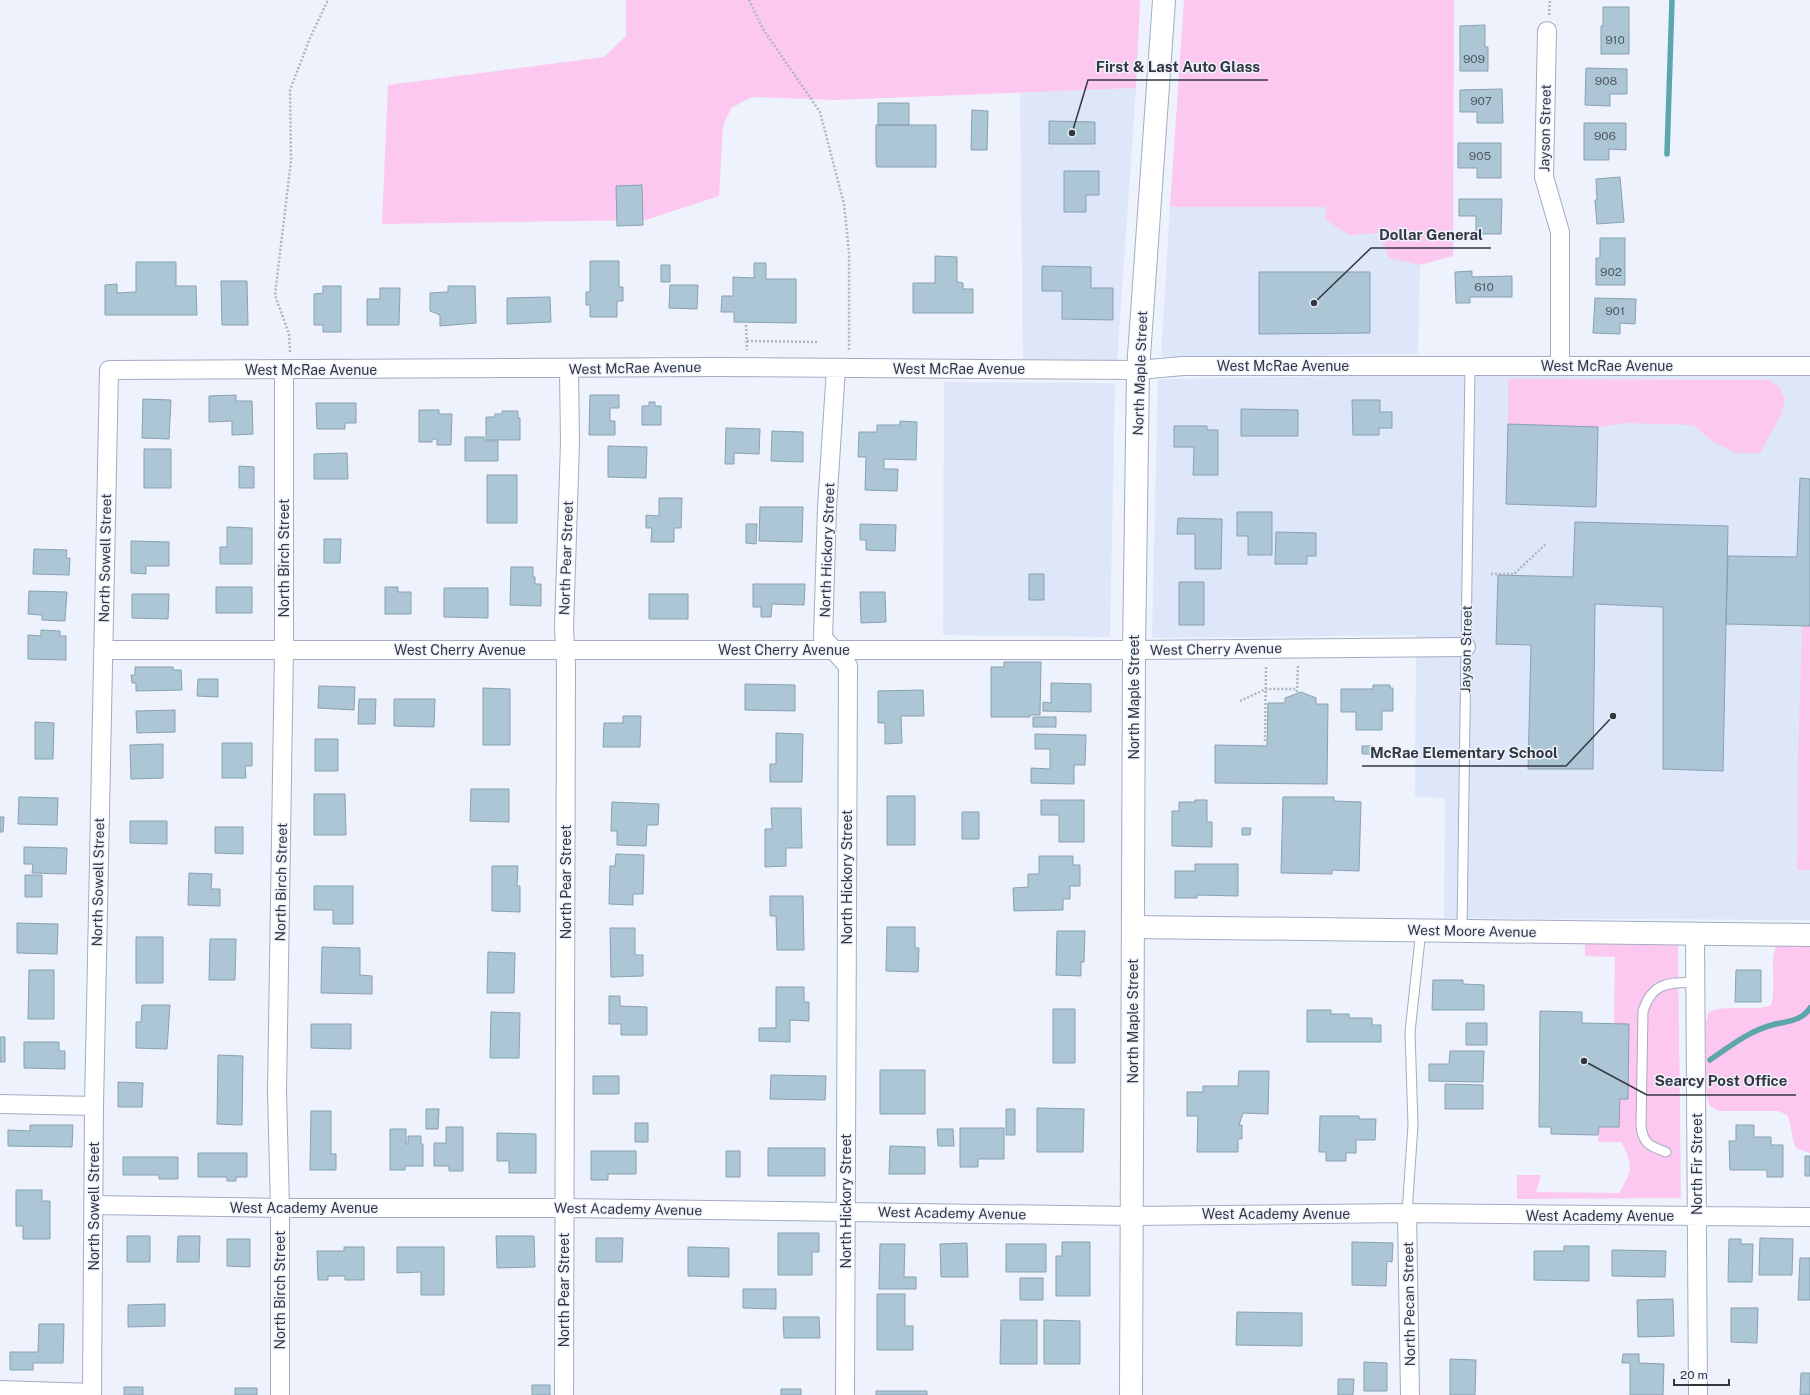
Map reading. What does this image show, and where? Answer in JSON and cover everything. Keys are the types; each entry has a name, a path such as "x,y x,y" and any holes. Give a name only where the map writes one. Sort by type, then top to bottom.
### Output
{"main road":[{"name":"North Maple Street","path":"1132,1395 1134,650 1138,370 1164,0"},
{"name":"West Moore Avenue","path":"1133,927 1810,935"}],"street":[{"name":"Jayson Street","path":"1547,31 1544,177 1560,232 1560,366"},
{"name":"West McRae Avenue","path":"109,370 842,368 1138,370 1183,366 1810,366"},
{"name":"North Hickory Street","path":"842,368 827,508 824,638 848,666 845,1395"},
{"name":"North Pear Street","path":"564,1395 564,628 565,553 570,442 569,369"},
{"name":"North Sowell Street","path":"92,1394 94,1106 109,370"},
{"name":"North Birch Street","path":"280,1395 280,1208 277,1092 288,370"},
{"name":"West Cherry Avenue","path":"103,650 1134,650 1466,647"},
{"name":"North Fir Street","path":"1695,934 1698,1395"},
{"path":"0,1104 94,1106"},
{"name":"West Academy Avenue","path":"94,1205 280,1208 565,1208 1132,1216 1408,1213 1810,1217"},
{"name":"North Pecan Street","path":"1408,1213 1410,1395"},
{"path":"0,1390 92,1394"}],"lane":[{"name":"Jayson Street","path":"1462,931 1470,366"},
{"path":"1408,1213 1413,1125 1410,1032 1421,930"},
{"path":"1666,1152 1650,1146 1643,1139 1641,1127 1643,1011 1646,1001 1654,991 1667,983 1696,982"}],"path":[{"path":"288,370 289,334 275,295 291,160 290,90 310,38 328,0"},
{"path":"749,0 763,29 820,112 844,204 849,252 842,368"},
{"path":"746,325 747,354"},
{"path":"747,341 818,342"},
{"path":"1491,574 1514,574 1547,544"},
{"path":"1240,701 1266,689 1297,690 1298,648"},
{"path":"1265,741 1266,662"}],"shaded area":[{"path":"626,0 1140,0 1136,88 833,100 752,97 731,108 723,126 719,196 646,220 382,224 388,85 604,57 626,36"},
{"path":"1184,0 1454,0 1453,256 1420,265 1389,258 1379,233 1349,235 1326,220 1325,207 1170,207"},
{"path":"1136,88 1117,362 1023,360 1020,92"},
{"path":"1170,207 1325,207 1379,232 1389,258 1420,265 1418,354 1161,357"},
{"path":"1418,375 1810,376 1810,920 1444,918 1445,798 1415,797 1416,635 1152,638 1158,379"},
{"path":"1508,379 1770,380 1780,388 1785,400 1780,417 1760,453 1736,453 1715,443 1693,425 1625,423 1598,427 1508,424"},
{"path":"944,382 1115,383 1110,637 943,635"},
{"path":"1802,626 1810,626 1810,870 1797,870 1798,757"},
{"path":"1585,943 1678,944 1681,1198 1517,1199 1517,1175 1541,1175 1536,1192 1619,1193 1629,1173 1630,1162 1621,1142 1598,1142 1599,1127 1619,1127 1620,1099 1628,1098 1629,1024 1614,1024 1615,957 1585,956"},
{"path":"1810,943 1810,1153 1796,1148 1787,1115 1778,1111 1719,1111 1710,1106 1706,1094 1706,1021 1709,1012 1716,1009 1756,1008 1771,1005 1773,998 1773,960 1776,946"}],"building":[{"path":"1603,7 1629,7 1629,54 1601,54"},
{"path":"1485,25 1485,47 1488,47 1488,71 1460,71 1460,26"},
{"path":"1586,68 1627,69 1627,94 1610,94 1610,106 1585,105"},
{"path":"1502,89 1503,123 1477,123 1477,112 1460,112 1460,90"},
{"path":"878,103 909,103 909,125 878,125"},
{"path":"972,110 988,111 987,150 971,150"},
{"path":"1049,121 1095,122 1095,144 1049,144"},
{"path":"1584,123 1626,123 1626,150 1609,149 1609,160 1584,160"},
{"path":"876,125 936,125 936,167 877,167"},
{"path":"1458,143 1501,143 1501,178 1477,178 1477,168 1458,168"},
{"path":"1064,171 1099,171 1099,195 1086,195 1086,212 1064,212"},
{"path":"1620,177 1624,222 1597,224 1595,200 1597,200 1596,179"},
{"path":"642,185 643,225 617,226 616,186"},
{"path":"1459,199 1502,199 1501,234 1476,234 1476,216 1459,216"},
{"path":"1600,238 1625,238 1625,285 1596,285 1596,258 1600,258"},
{"path":"935,256 957,257 957,282 963,283 963,289 973,289 973,313 913,313 913,283 935,283"},
{"path":"590,261 619,261 619,287 623,287 623,301 617,301 617,317 590,317 590,305 586,305 586,292 590,292"},
{"path":"136,262 176,262 176,286 196,286 197,315 105,315 105,285 117,284 117,293 136,292"},
{"path":"754,263 766,263 766,279 796,279 796,323 734,322 734,312 721,312 722,296 733,296 733,277 754,278"},
{"path":"661,265 670,265 670,282 661,282"},
{"path":"1042,266 1091,267 1091,288 1113,288 1113,320 1062,319 1062,291 1042,291"},
{"path":"1472,271 1472,277 1512,276 1512,297 1470,297 1470,303 1456,303 1455,272"},
{"path":"1259,272 1370,272 1370,333 1259,334"},
{"path":"221,281 247,281 248,325 222,325"},
{"path":"670,285 698,285 697,309 669,308"},
{"path":"323,286 341,286 341,332 323,332 323,325 314,325 314,294 323,293"},
{"path":"448,286 475,286 476,323 440,326 440,315 430,311 430,293 448,292"},
{"path":"380,288 400,288 399,325 367,325 367,299 380,299"},
{"path":"550,297 551,322 507,324 507,298"},
{"path":"1595,298 1636,299 1635,324 1620,323 1620,334 1593,333"},
{"path":"236,395 236,401 252,401 253,434 232,435 232,421 209,422 209,396"},
{"path":"590,395 619,395 619,408 610,408 610,421 615,421 615,435 589,435"},
{"path":"143,399 171,400 169,439 142,438"},
{"path":"1352,400 1380,400 1380,412 1392,412 1392,428 1379,428 1379,435 1353,435"},
{"path":"649,402 655,402 655,406 661,406 661,425 642,425 642,406 649,406"},
{"path":"316,403 356,403 356,423 345,423 345,429 317,429"},
{"path":"1241,409 1298,410 1298,436 1241,436"},
{"path":"419,410 439,410 439,414 452,414 451,445 437,445 437,439 432,439 432,442 419,442"},
{"path":"502,411 518,411 518,418 520,418 520,440 486,440 486,417 495,417 495,414 502,414"},
{"path":"900,421 917,422 916,460 884,459 884,469 898,469 897,491 865,490 866,457 858,457 859,432 877,432 877,425 900,425"},
{"path":"1508,424 1598,427 1596,507 1506,504"},
{"path":"1174,426 1207,426 1207,430 1218,430 1218,475 1193,475 1194,447 1174,447"},
{"path":"726,428 760,429 759,454 734,453 734,464 725,464"},
{"path":"772,431 803,432 803,462 771,461"},
{"path":"465,437 484,437 484,441 498,441 498,461 465,461"},
{"path":"608,446 647,447 646,478 608,477"},
{"path":"144,449 171,449 171,488 144,488"},
{"path":"347,453 348,479 314,479 314,454"},
{"path":"239,466 254,467 254,488 239,488"},
{"path":"487,475 517,475 517,523 487,523"},
{"path":"1800,478 1810,479 1810,626 1726,624 1728,556 1797,557"},
{"path":"659,498 682,498 681,528 674,528 674,542 651,542 652,528 646,528 646,515 659,516"},
{"path":"760,507 803,507 802,542 759,541"},
{"path":"1237,512 1272,512 1272,555 1248,555 1248,536 1237,536"},
{"path":"1178,518 1222,519 1221,569 1195,569 1195,534 1177,534"},
{"path":"1575,522 1728,526 1723,771 1663,769 1663,607 1595,604 1593,769 1528,769 1531,645 1496,644 1498,575 1573,577"},
{"path":"746,524 757,524 756,544 746,543"},
{"path":"860,524 896,525 895,551 866,550 866,540 860,540"},
{"path":"227,527 252,528 252,564 220,564 220,547 227,547"},
{"path":"1276,532 1316,533 1316,556 1307,556 1307,564 1275,564"},
{"path":"324,539 341,539 340,563 324,563"},
{"path":"131,541 169,542 169,566 146,566 146,574 131,573"},
{"path":"34,549 67,550 66,558 70,558 69,575 33,574"},
{"path":"511,567 533,567 535,584 541,584 541,606 510,605"},
{"path":"1029,574 1044,574 1044,600 1029,600"},
{"path":"1179,582 1204,582 1204,625 1179,625"},
{"path":"753,584 805,584 804,605 772,604 771,617 761,617 761,607 753,607"},
{"path":"216,587 252,587 252,613 216,613"},
{"path":"385,587 398,587 398,592 411,592 411,614 385,614"},
{"path":"444,588 488,588 488,618 444,617"},
{"path":"29,591 67,592 65,621 42,620 42,615 28,614"},
{"path":"860,592 885,592 886,622 861,623"},
{"path":"132,594 169,594 168,619 132,618"},
{"path":"649,594 688,594 688,619 649,619"},
{"path":"41,630 60,631 60,636 66,636 66,660 28,659 28,635 41,636"},
{"path":"1004,662 1041,662 1040,715 1030,715 1030,717 991,717 991,667 1004,667"},
{"path":"135,667 173,667 173,670 181,670 182,690 136,691 136,683 132,683 131,675 135,675"},
{"path":"198,679 218,679 218,697 197,696"},
{"path":"1051,683 1091,684 1091,712 1043,711 1043,702 1051,703"},
{"path":"745,684 795,685 795,711 745,710"},
{"path":"1373,685 1390,685 1390,688 1393,688 1393,711 1382,711 1382,730 1356,730 1356,712 1341,712 1341,689 1373,689"},
{"path":"319,686 355,687 354,710 318,708"},
{"path":"483,688 510,689 510,745 483,745"},
{"path":"923,690 924,716 901,716 902,743 885,744 885,723 878,723 878,691"},
{"path":"1301,692 1316,698 1316,704 1328,704 1327,784 1215,783 1215,745 1267,746 1268,703 1285,703 1285,698"},
{"path":"359,699 376,699 375,724 358,724"},
{"path":"394,699 435,699 434,727 394,726"},
{"path":"175,710 175,732 137,733 136,711"},
{"path":"623,716 641,716 640,747 603,747 604,723 623,723"},
{"path":"1033,717 1056,717 1056,727 1033,727"},
{"path":"35,722 54,723 53,759 35,759"},
{"path":"776,733 803,734 802,782 770,782 770,764 776,764"},
{"path":"1035,734 1086,735 1085,765 1074,765 1074,784 1031,783 1031,768 1050,769 1050,749 1035,749"},
{"path":"315,739 338,739 338,771 315,771"},
{"path":"222,743 252,743 252,766 245,766 246,778 222,778"},
{"path":"163,744 163,778 131,779 130,745"},
{"path":"1362,746 1372,746 1372,754 1362,754"},
{"path":"471,789 509,789 509,822 470,821"},
{"path":"314,794 345,794 346,835 314,835"},
{"path":"887,796 915,796 915,845 887,845"},
{"path":"19,797 58,798 57,825 18,824"},
{"path":"1283,797 1334,797 1334,801 1361,802 1359,871 1332,870 1332,874 1281,873"},
{"path":"1041,800 1084,800 1084,842 1059,842 1059,815 1041,815"},
{"path":"1195,800 1207,800 1207,822 1212,822 1212,847 1172,846 1172,811 1179,811 1179,802 1195,802"},
{"path":"612,802 659,804 658,825 647,825 646,846 617,845 617,831 611,831"},
{"path":"771,808 801,808 802,848 786,848 786,866 765,867 765,829 772,829"},
{"path":"962,812 979,812 979,839 962,839"},
{"path":"0,817 4,817 3,832 0,832"},
{"path":"130,821 167,821 167,844 130,843"},
{"path":"215,827 243,827 243,854 215,853"},
{"path":"1242,828 1251,828 1250,835 1242,835"},
{"path":"24,847 67,848 66,874 32,873 33,864 24,864"},
{"path":"616,854 644,855 643,894 633,894 633,905 609,904 610,866 615,866"},
{"path":"1039,856 1073,856 1073,865 1080,865 1080,886 1070,886 1070,899 1063,899 1063,910 1014,911 1013,888 1028,887 1028,874 1039,874"},
{"path":"1195,864 1238,864 1238,896 1197,895 1197,898 1175,898 1175,871 1195,871"},
{"path":"492,866 518,866 517,886 520,886 520,912 492,911"},
{"path":"189,873 212,874 211,889 220,889 220,906 188,905"},
{"path":"25,875 42,875 42,897 25,897"},
{"path":"314,886 353,886 353,924 333,924 333,910 314,910"},
{"path":"770,896 803,896 804,950 777,950 776,916 770,916"},
{"path":"17,923 58,924 57,954 17,953"},
{"path":"887,927 915,927 915,948 919,948 918,972 886,971"},
{"path":"610,928 635,928 635,955 643,955 643,976 611,977"},
{"path":"1057,931 1085,931 1084,962 1081,962 1081,976 1056,975"},
{"path":"136,937 163,937 163,983 136,983"},
{"path":"210,939 236,939 235,980 209,980"},
{"path":"322,947 360,948 360,975 372,976 372,994 321,993"},
{"path":"488,952 515,953 514,993 487,993"},
{"path":"29,970 54,970 54,1019 28,1019"},
{"path":"1736,970 1761,970 1761,1002 1735,1002"},
{"path":"1433,980 1463,980 1463,984 1484,985 1484,1010 1432,1010"},
{"path":"776,987 804,987 804,1002 809,1002 809,1021 790,1020 790,1042 759,1041 759,1028 776,1028"},
{"path":"609,996 620,996 620,1006 647,1007 647,1035 621,1035 621,1024 609,1024"},
{"path":"142,1005 170,1005 167,1049 136,1048 136,1022 141,1022"},
{"path":"1053,1009 1075,1009 1075,1063 1053,1063"},
{"path":"1307,1010 1331,1010 1331,1014 1349,1014 1349,1018 1372,1018 1372,1025 1381,1025 1381,1042 1307,1042"},
{"path":"1540,1011 1582,1012 1582,1023 1629,1024 1628,1099 1620,1099 1619,1127 1599,1127 1598,1135 1551,1134 1551,1127 1539,1127"},
{"path":"491,1012 520,1013 519,1058 490,1058"},
{"path":"1466,1023 1487,1023 1487,1045 1466,1045"},
{"path":"311,1024 351,1024 351,1049 311,1048"},
{"path":"0,1037 5,1037 5,1062 0,1062"},
{"path":"24,1042 59,1042 59,1051 65,1051 65,1069 24,1068"},
{"path":"1450,1051 1484,1051 1483,1082 1429,1081 1429,1064 1449,1064"},
{"path":"218,1055 243,1056 242,1125 217,1124"},
{"path":"880,1070 925,1070 925,1114 880,1114"},
{"path":"1239,1071 1269,1071 1268,1114 1243,1113 1239,1125 1242,1125 1242,1139 1238,1139 1238,1152 1197,1152 1198,1116 1187,1116 1187,1092 1203,1092 1203,1086 1238,1086"},
{"path":"771,1075 826,1076 825,1100 770,1099"},
{"path":"593,1076 619,1076 619,1094 593,1094"},
{"path":"118,1082 143,1083 142,1107 118,1107"},
{"path":"1445,1084 1483,1085 1483,1109 1445,1109"},
{"path":"1037,1108 1084,1109 1083,1152 1037,1152"},
{"path":"426,1109 439,1109 438,1129 426,1129"},
{"path":"1006,1109 1015,1109 1015,1135 1006,1135"},
{"path":"311,1111 331,1111 331,1154 336,1154 336,1170 310,1170"},
{"path":"1320,1116 1359,1116 1359,1119 1376,1119 1375,1140 1356,1140 1356,1153 1346,1153 1346,1161 1326,1161 1326,1152 1319,1152"},
{"path":"635,1123 648,1123 648,1142 635,1142"},
{"path":"30,1125 73,1125 72,1147 8,1146 8,1130 30,1131"},
{"path":"1736,1125 1754,1125 1754,1137 1771,1137 1771,1145 1783,1145 1783,1177 1767,1177 1767,1170 1730,1170 1729,1141 1736,1141"},
{"path":"446,1127 463,1127 463,1171 449,1171 449,1166 434,1166 434,1143 446,1143"},
{"path":"960,1128 1004,1128 1004,1159 978,1159 978,1167 960,1167"},
{"path":"390,1129 406,1129 406,1144 408,1144 408,1136 421,1136 421,1144 423,1144 423,1166 405,1166 405,1170 390,1170"},
{"path":"937,1129 953,1129 954,1146 938,1146"},
{"path":"497,1133 536,1134 536,1173 509,1173 509,1161 497,1161"},
{"path":"890,1146 925,1147 925,1174 889,1174"},
{"path":"768,1148 825,1148 825,1176 768,1176"},
{"path":"591,1151 636,1151 636,1174 608,1174 608,1180 591,1180"},
{"path":"726,1151 740,1151 740,1177 726,1177"},
{"path":"198,1153 247,1153 247,1177 236,1177 236,1181 227,1181 227,1177 198,1177"},
{"path":"1805,1156 1810,1156 1810,1176 1805,1176"},
{"path":"123,1157 178,1157 178,1179 159,1179 159,1175 123,1175"},
{"path":"16,1190 42,1190 42,1201 50,1201 50,1239 23,1239 23,1226 16,1226"},
{"path":"778,1233 819,1233 819,1252 812,1252 812,1275 778,1275"},
{"path":"127,1236 150,1236 150,1262 127,1262"},
{"path":"178,1236 200,1236 199,1262 177,1262"},
{"path":"496,1236 534,1236 535,1267 497,1268"},
{"path":"596,1238 623,1238 622,1262 596,1262"},
{"path":"1760,1238 1793,1239 1792,1275 1759,1275"},
{"path":"227,1239 250,1239 250,1267 227,1266"},
{"path":"1729,1239 1741,1239 1741,1244 1753,1244 1752,1282 1728,1282"},
{"path":"1062,1242 1090,1242 1090,1296 1056,1296 1056,1256 1062,1256"},
{"path":"1352,1242 1393,1243 1392,1262 1387,1261 1386,1286 1352,1285"},
{"path":"967,1243 968,1277 941,1277 940,1244"},
{"path":"880,1244 905,1244 904,1277 916,1277 916,1289 879,1289"},
{"path":"1006,1244 1046,1244 1046,1272 1006,1272"},
{"path":"1564,1246 1589,1246 1589,1281 1534,1280 1534,1251 1564,1251"},
{"path":"344,1247 364,1247 364,1280 345,1280 345,1276 328,1276 328,1280 318,1280 317,1251 344,1251"},
{"path":"397,1247 444,1247 444,1295 421,1295 421,1272 397,1273"},
{"path":"688,1247 729,1248 729,1277 688,1276"},
{"path":"1612,1250 1666,1251 1665,1277 1612,1276"},
{"path":"1800,1258 1810,1258 1810,1300 1798,1300"},
{"path":"1020,1278 1043,1278 1043,1300 1020,1300"},
{"path":"743,1289 776,1289 776,1309 743,1308"},
{"path":"877,1294 905,1294 905,1326 913,1326 913,1350 877,1350"},
{"path":"1673,1299 1674,1336 1638,1337 1637,1300"},
{"path":"165,1304 165,1326 128,1327 128,1305"},
{"path":"1731,1308 1758,1308 1757,1343 1731,1342"},
{"path":"1237,1312 1302,1313 1302,1346 1236,1345"},
{"path":"783,1317 819,1317 820,1338 784,1338"},
{"path":"1001,1320 1037,1320 1037,1364 1000,1364"},
{"path":"1044,1320 1080,1321 1080,1364 1044,1364"},
{"path":"39,1324 64,1324 63,1363 33,1363 33,1370 10,1370 10,1352 38,1352"},
{"path":"1623,1354 1639,1354 1639,1363 1664,1364 1663,1395 1630,1395 1630,1363 1622,1363"},
{"path":"1450,1359 1476,1360 1475,1395 1450,1395"},
{"path":"1364,1362 1387,1363 1387,1391 1364,1391"},
{"path":"1801,1373 1810,1373 1810,1395 1800,1395"},
{"path":"1338,1379 1354,1379 1353,1395 1338,1395"},
{"path":"532,1385 550,1385 550,1395 532,1395"},
{"path":"124,1387 143,1387 143,1395 124,1395"},
{"path":"235,1388 257,1388 257,1395 235,1395"},
{"path":"781,1389 801,1389 801,1395 781,1395"},
{"path":"876,1391 927,1391 927,1395 876,1395"}],"waterway":[{"path":"1667,154 1672,0"},
{"path":"1710,1060 1747,1035 1772,1025 1798,1018 1806,1013 1810,1008"}],"place":[{"name":"First & Last Auto Glass","path":"1072,133"},
{"name":"Dollar General","path":"1314,303"},
{"name":"McRae Elementary School","path":"1613,716"},
{"name":"Searcy Post Office","path":"1584,1061"}]}
